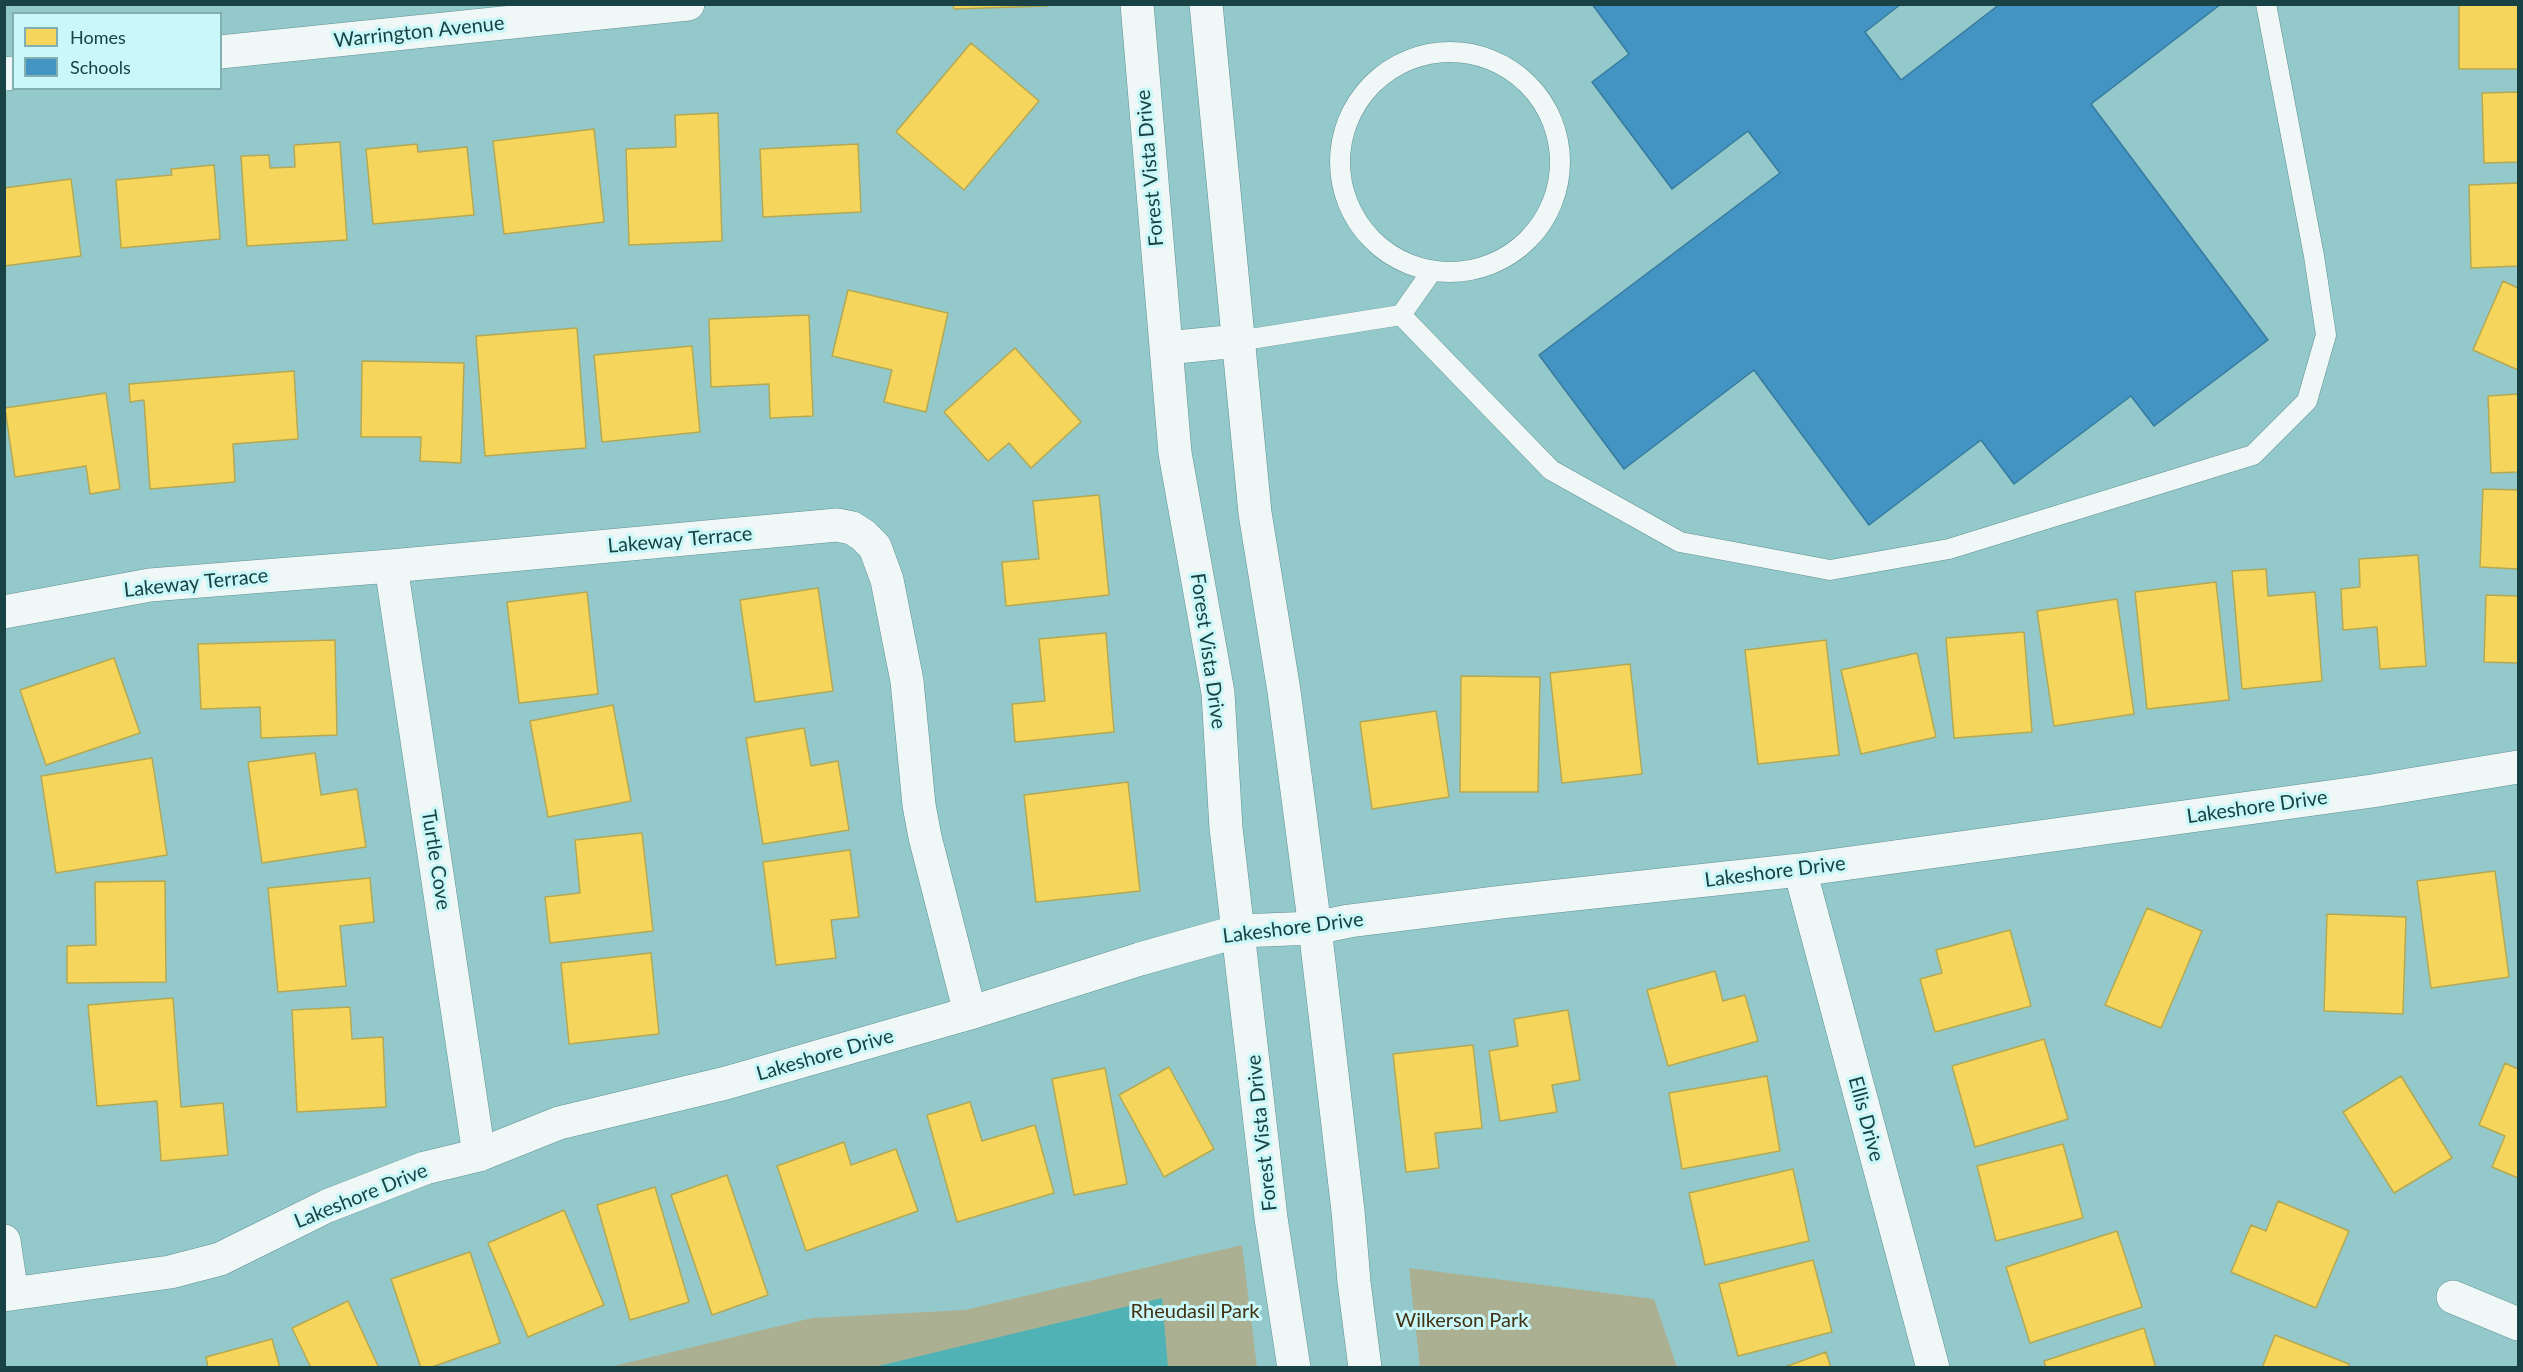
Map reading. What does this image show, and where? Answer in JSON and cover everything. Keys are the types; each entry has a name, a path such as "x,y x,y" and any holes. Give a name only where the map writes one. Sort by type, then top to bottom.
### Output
{"street":[{"name":"Warrington Avenue","path":"222,52 688,4"},
{"name":"Forest Vista Drive","path":"1137,4 1175,453 1218,693 1226,828 1271,1218 1294,1368"},
{"path":"1206,4 1255,513 1284,691 1315,928 1365,1368"},
{"path":"1166,348 1238,341"},
{"name":"Lakeway Terrace","path":"4,612 150,585 391,566 837,525 852,528 875,547 887,580 907,681 919,806 970,1013"},
{"name":"Turtle Cove","path":"391,566 479,1155"},
{"name":"Lakeshore Drive","path":"8,1294 170,1272 220,1259 327,1206 425,1168 479,1155 559,1123 726,1083 970,1013 1140,959 1239,931 1315,928 1349,921 1502,902 1800,870 2372,791 2518,767"},
{"name":"Ellis Drive","path":"1800,870 1933,1368"},
{"path":"4,1241 8,1294"},
{"path":"2453,1297 2518,1324"}],"lane":[{"path":"1401,315 1551,470 1680,542 1830,570 1949,549 2253,455 2307,401 2326,336 2314,256 2266,4"},
{"path":"1446,51 1480,55 1514,72 1540,98 1557,133 1560,170 1551,207 1530,238 1499,261 1463,272 1432,271 1390,255 1364,232 1347,202 1344,190 1340,167 1343,133 1358,101 1381,75 1411,58 1446,51"},
{"path":"1238,341 1401,315 1432,271"}],"green space":[{"name":"Rheudasil Park","path":"1242,1245 1257,1367 606,1368 812,1318 965,1310"},
{"name":"Wilkerson Park","path":"1409,1268 1654,1299 1677,1367 1420,1367"}],"water":[{"path":"1162,1298 1168,1367 874,1367"}],"building: Homes":[{"path":"953,4 1047,4 1047,6 954,9"},
{"path":"2459,4 2518,4 2518,69 2459,69"},
{"path":"971,43 1039,101 964,190 896,132"},
{"path":"2518,92 2518,162 2484,163 2482,93"},
{"path":"718,113 722,241 629,245 626,149 676,147 675,115"},
{"path":"594,129 604,222 504,234 493,141"},
{"path":"340,142 347,240 247,246 241,156 269,155 270,168 295,167 294,145"},
{"path":"417,144 418,152 467,147 474,215 373,224 366,149"},
{"path":"858,144 861,212 763,217 760,149"},
{"path":"214,165 220,239 121,248 116,180 172,175 171,169"},
{"path":"71,179 81,256 4,266 4,188"},
{"path":"2518,183 2518,266 2471,268 2469,185"},
{"path":"2503,281 2518,288 2518,370 2473,350"},
{"path":"848,290 948,313 926,412 884,402 892,370 832,356"},
{"path":"809,315 813,416 770,418 769,384 711,387 709,319"},
{"path":"577,328 586,448 485,456 476,336"},
{"path":"692,346 700,432 602,442 594,355"},
{"path":"1015,348 1081,422 1031,468 1009,443 988,461 944,412"},
{"path":"362,361 464,363 461,463 420,461 421,437 361,437"},
{"path":"294,371 298,439 233,444 235,482 150,489 144,400 130,402 129,384"},
{"path":"106,393 120,489 90,494 86,466 15,477 5,408"},
{"path":"2518,394 2518,472 2491,473 2488,396"},
{"path":"2483,489 2518,490 2518,569 2480,567"},
{"path":"1099,495 1109,595 1006,606 1002,562 1039,559 1033,501"},
{"path":"2418,555 2426,666 2380,669 2377,627 2343,630 2341,589 2360,587 2359,559"},
{"path":"2266,569 2268,596 2315,592 2322,681 2242,689 2232,571"},
{"path":"2216,582 2229,700 2147,709 2135,592"},
{"path":"818,588 833,691 755,702 740,600"},
{"path":"587,592 598,694 519,703 507,602"},
{"path":"2486,595 2518,596 2518,663 2484,662"},
{"path":"2117,599 2134,714 2054,726 2037,611"},
{"path":"2024,632 2032,732 1954,738 1946,638"},
{"path":"1106,633 1114,732 1015,742 1012,704 1045,701 1039,639"},
{"path":"335,640 337,735 261,738 260,707 201,709 198,644"},
{"path":"1826,640 1839,755 1758,764 1745,650"},
{"path":"1917,653 1936,737 1861,754 1841,670"},
{"path":"114,658 140,733 46,765 20,690"},
{"path":"1630,664 1642,774 1562,783 1550,673"},
{"path":"1461,676 1540,677 1538,792 1460,792"},
{"path":"613,705 631,801 548,817 530,721"},
{"path":"1436,711 1449,797 1372,809 1360,722"},
{"path":"804,728 811,766 838,761 849,830 763,844 746,738"},
{"path":"315,753 321,795 357,789 366,847 262,863 248,762"},
{"path":"152,758 167,855 56,873 41,776"},
{"path":"1128,782 1140,891 1036,902 1024,795"},
{"path":"642,833 653,931 550,943 545,897 580,893 575,840"},
{"path":"850,850 859,917 831,920 836,958 776,965 763,862"},
{"path":"2495,871 2509,977 2431,988 2417,881"},
{"path":"370,878 374,922 340,926 346,986 278,992 268,888"},
{"path":"165,881 166,982 67,983 67,946 96,945 95,882"},
{"path":"2147,908 2202,931 2161,1028 2105,1005"},
{"path":"2327,914 2406,917 2403,1014 2324,1011"},
{"path":"2010,930 2031,1006 1935,1032 1920,979 1942,973 1936,950"},
{"path":"651,953 659,1034 569,1044 561,963"},
{"path":"1715,971 1723,1001 1745,995 1758,1041 1668,1066 1647,990"},
{"path":"173,998 181,1107 223,1103 228,1155 161,1161 157,1101 97,1106 88,1005"},
{"path":"350,1007 352,1039 383,1037 386,1107 297,1112 292,1010"},
{"path":"1568,1010 1580,1080 1552,1085 1557,1112 1500,1121 1489,1051 1518,1046 1514,1019"},
{"path":"2044,1039 2068,1119 1975,1147 1952,1066"},
{"path":"1473,1045 1482,1128 1435,1133 1439,1168 1406,1172 1393,1054"},
{"path":"2505,1063 2518,1069 2518,1178 2492,1167 2505,1136 2479,1125"},
{"path":"1169,1067 1214,1149 1164,1177 1119,1095"},
{"path":"1105,1068 1127,1184 1074,1195 1052,1079"},
{"path":"1767,1076 1780,1151 1682,1169 1669,1093"},
{"path":"2401,1076 2452,1158 2394,1193 2343,1112"},
{"path":"970,1102 982,1141 1035,1125 1054,1193 957,1222 927,1115"},
{"path":"844,1142 851,1165 896,1149 918,1211 806,1251 777,1166"},
{"path":"2063,1144 2083,1218 1996,1241 1977,1166"},
{"path":"1793,1169 1809,1241 1705,1265 1689,1193"},
{"path":"727,1175 768,1295 712,1315 671,1195"},
{"path":"655,1187 689,1302 630,1320 597,1205"},
{"path":"2278,1201 2349,1231 2316,1308 2231,1272 2251,1225 2266,1231"},
{"path":"564,1210 604,1305 528,1337 488,1243"},
{"path":"2117,1231 2142,1307 2030,1343 2006,1267"},
{"path":"470,1252 500,1343 429,1368 421,1368 391,1279"},
{"path":"1813,1260 1832,1332 1738,1356 1719,1284"},
{"path":"348,1301 379,1368 311,1368 292,1328"},
{"path":"2144,1328 2156,1368 2046,1368 2044,1361"},
{"path":"2275,1335 2349,1364 2348,1368 2262,1368"},
{"path":"272,1339 280,1368 208,1368 206,1357"},
{"path":"1826,1352 1831,1368 1782,1368"}],"building: Schools":[{"path":"1592,4 1901,4 1865,32 1901,80 2000,4 2221,4 2091,104 2268,340 2154,426 2131,396 2014,484 1981,440 1869,525 1754,370 1624,469 1539,355 1780,173 1748,131 1672,189 1592,82 1629,54"}]}
